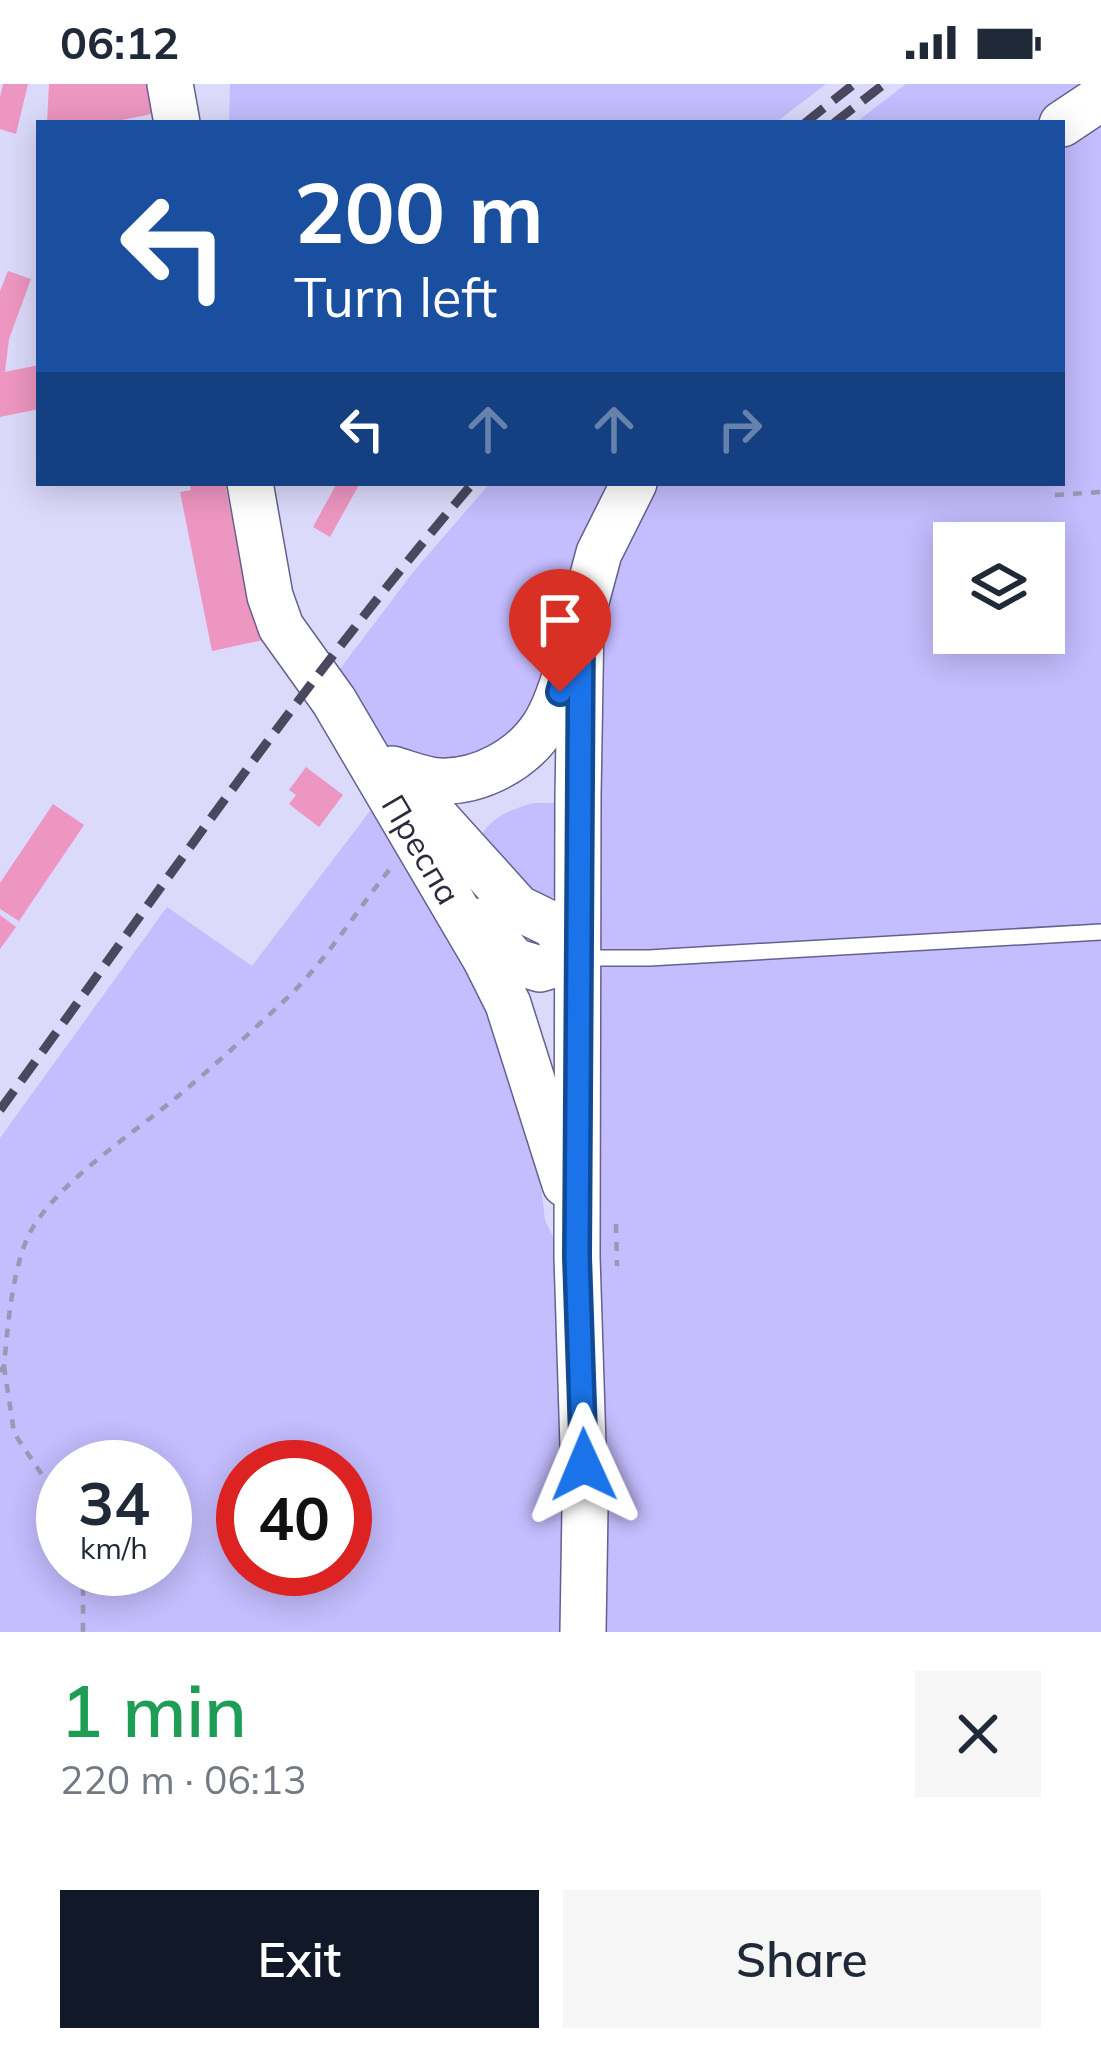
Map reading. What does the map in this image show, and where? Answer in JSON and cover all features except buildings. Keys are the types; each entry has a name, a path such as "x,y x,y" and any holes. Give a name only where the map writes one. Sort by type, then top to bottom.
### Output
{"street":[{"path":"170,84 176,120"},
{"path":"1065,122 1101,98"},
{"name":"Преспа","path":"251,486 269,596 281,627 389,779 508,1004 597,1225"},
{"path":"389,779 478,778 514,756 543,728 560,692 599,554 633,486"},
{"path":"581,620 578,958 597,1225 583,1631"},
{"path":"389,779 518,908 553,925 578,958"},
{"path":"422,849 514,961 540,969 578,958"}],"lane":[{"path":"578,958 1101,932"},
{"path":"583,1631 596,1631"}],"path":[{"path":"1055,495 1101,491"},
{"path":"36,1466 14,1433 2,1369 11,1302 27,1238 50,1204 287,998 422,849"},
{"path":"597,1225 616,1267"},
{"path":"83,1596 83,1632"}],"shaded area":[{"path":"230,84 826,84 779,120 229,120"},
{"path":"906,84 1101,84 1101,1632 0,1632 0,1138 167,907 252,966 386,790 324,690 414,571 487,486 1065,486 1065,120 859,120","holes":["581,626 578,1289 545,1220 525,1053 388,790 543,728"]},
{"path":"533,803 557,803 567,878 553,897 532,904 478,844 493,821"}],"railway":[{"path":"809,120 854,84"},
{"path":"838,120 884,84"},
{"path":"0,1110 289,713 470,486"}],"route":[{"path":"560,692 581,620 577,1257 584,1465"}]}
